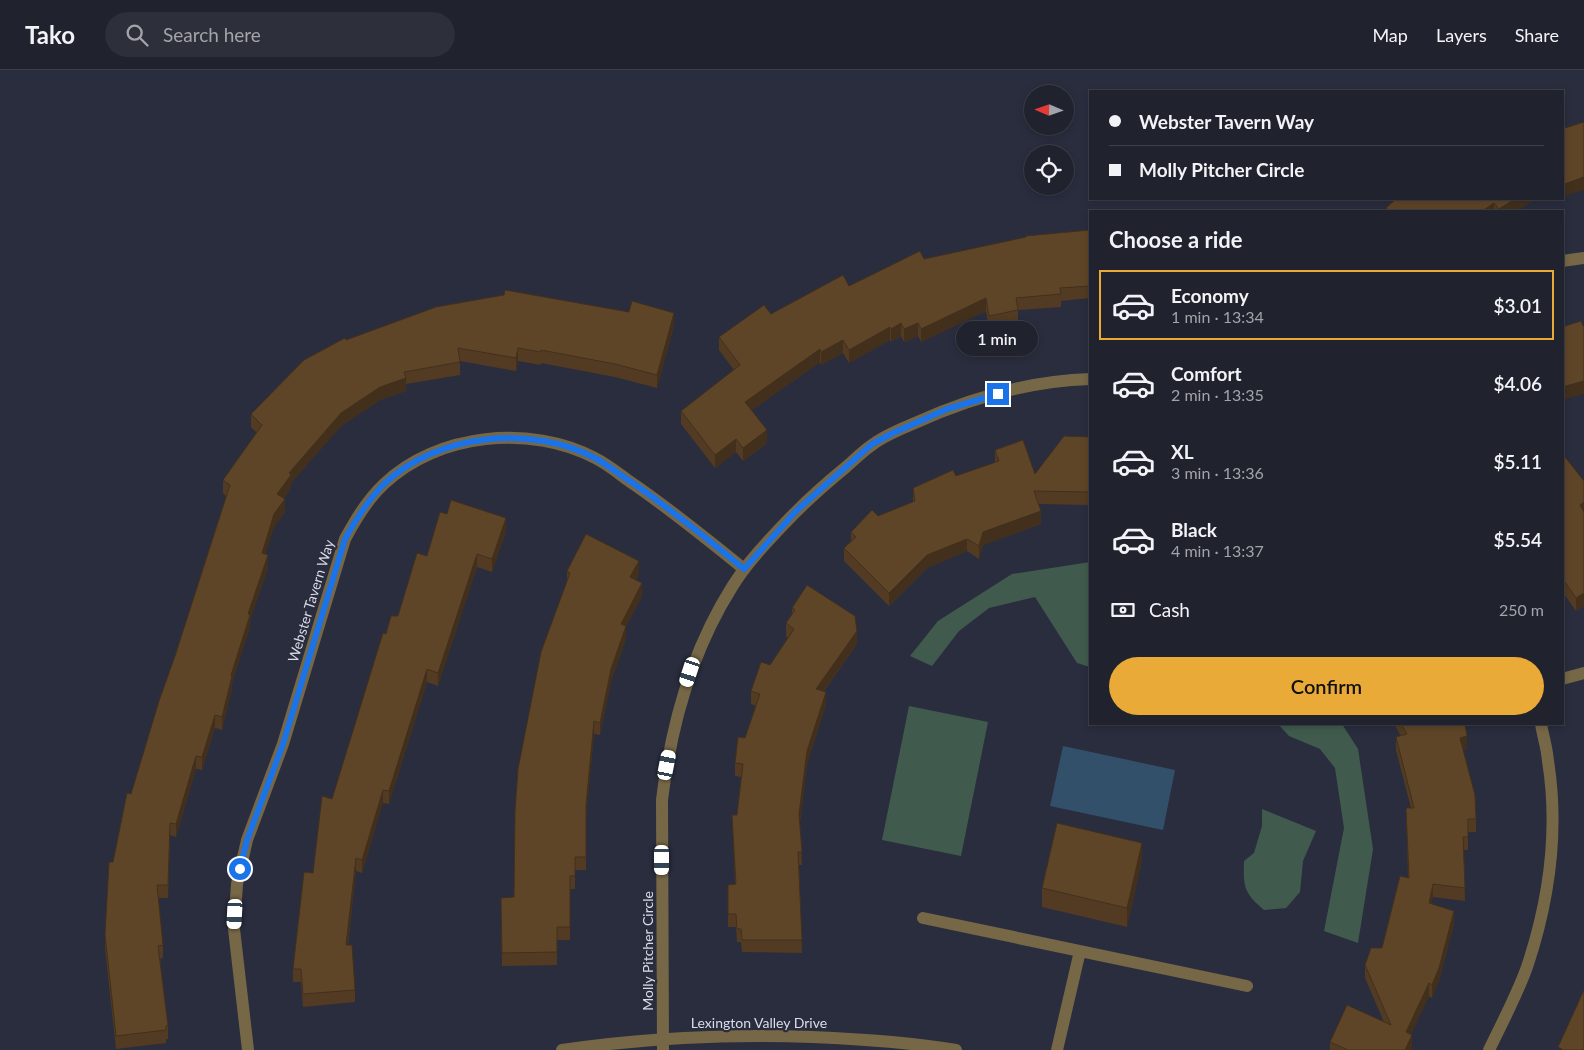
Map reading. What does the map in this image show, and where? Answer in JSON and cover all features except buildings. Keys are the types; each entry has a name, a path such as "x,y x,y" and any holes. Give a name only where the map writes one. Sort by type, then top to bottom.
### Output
{"street":[{"path":"1564,261 1584,258"},
{"name":"Molly Pitcher Circle","path":"663,1044 662,800 667,765 674,729 690,672 720,607 744,569 776,532 817,491 872,444 947,409 1015,389 1089,379"},
{"name":"Webster Tavern Way","path":"248,1050 234,929 237,884 247,840 283,744 345,539 362,509 385,483 412,463 444,448 487,438 532,438 575,449 595,458 686,522 744,569"},
{"path":"1564,678 1584,673"},
{"path":"1489,1050 1526,969 1542,916 1551,861 1553,817 1549,761 1541,725"},
{"path":"923,918 1247,986"},
{"path":"1056,1050 1080,951"},
{"name":"Lexington Valley Drive","path":"562,1050 663,1044 763,1035 863,1039 956,1050"}],"green space":[{"path":"1089,562 1089,667 1077,663 1035,597 989,608 959,631 932,666 910,656 938,621 1012,574"},
{"path":"909,706 988,722 961,856 882,840"},
{"path":"1279,725 1343,725 1358,749 1373,849 1358,943 1324,931 1344,828 1335,768 1320,749 1289,736"},
{"path":"1262,809 1316,831 1303,861 1300,892 1286,908 1264,910 1252,899 1246,889 1244,861 1254,853 1262,826"}],"water":[{"path":"1063,746 1175,770 1163,830 1050,806"}],"route":[{"path":"240,869 247,840 283,744 345,539 362,509 385,483 412,463 444,448 487,438 532,438 575,449 595,458 640,488 744,569 796,511 872,444 947,409 998,394"}]}
